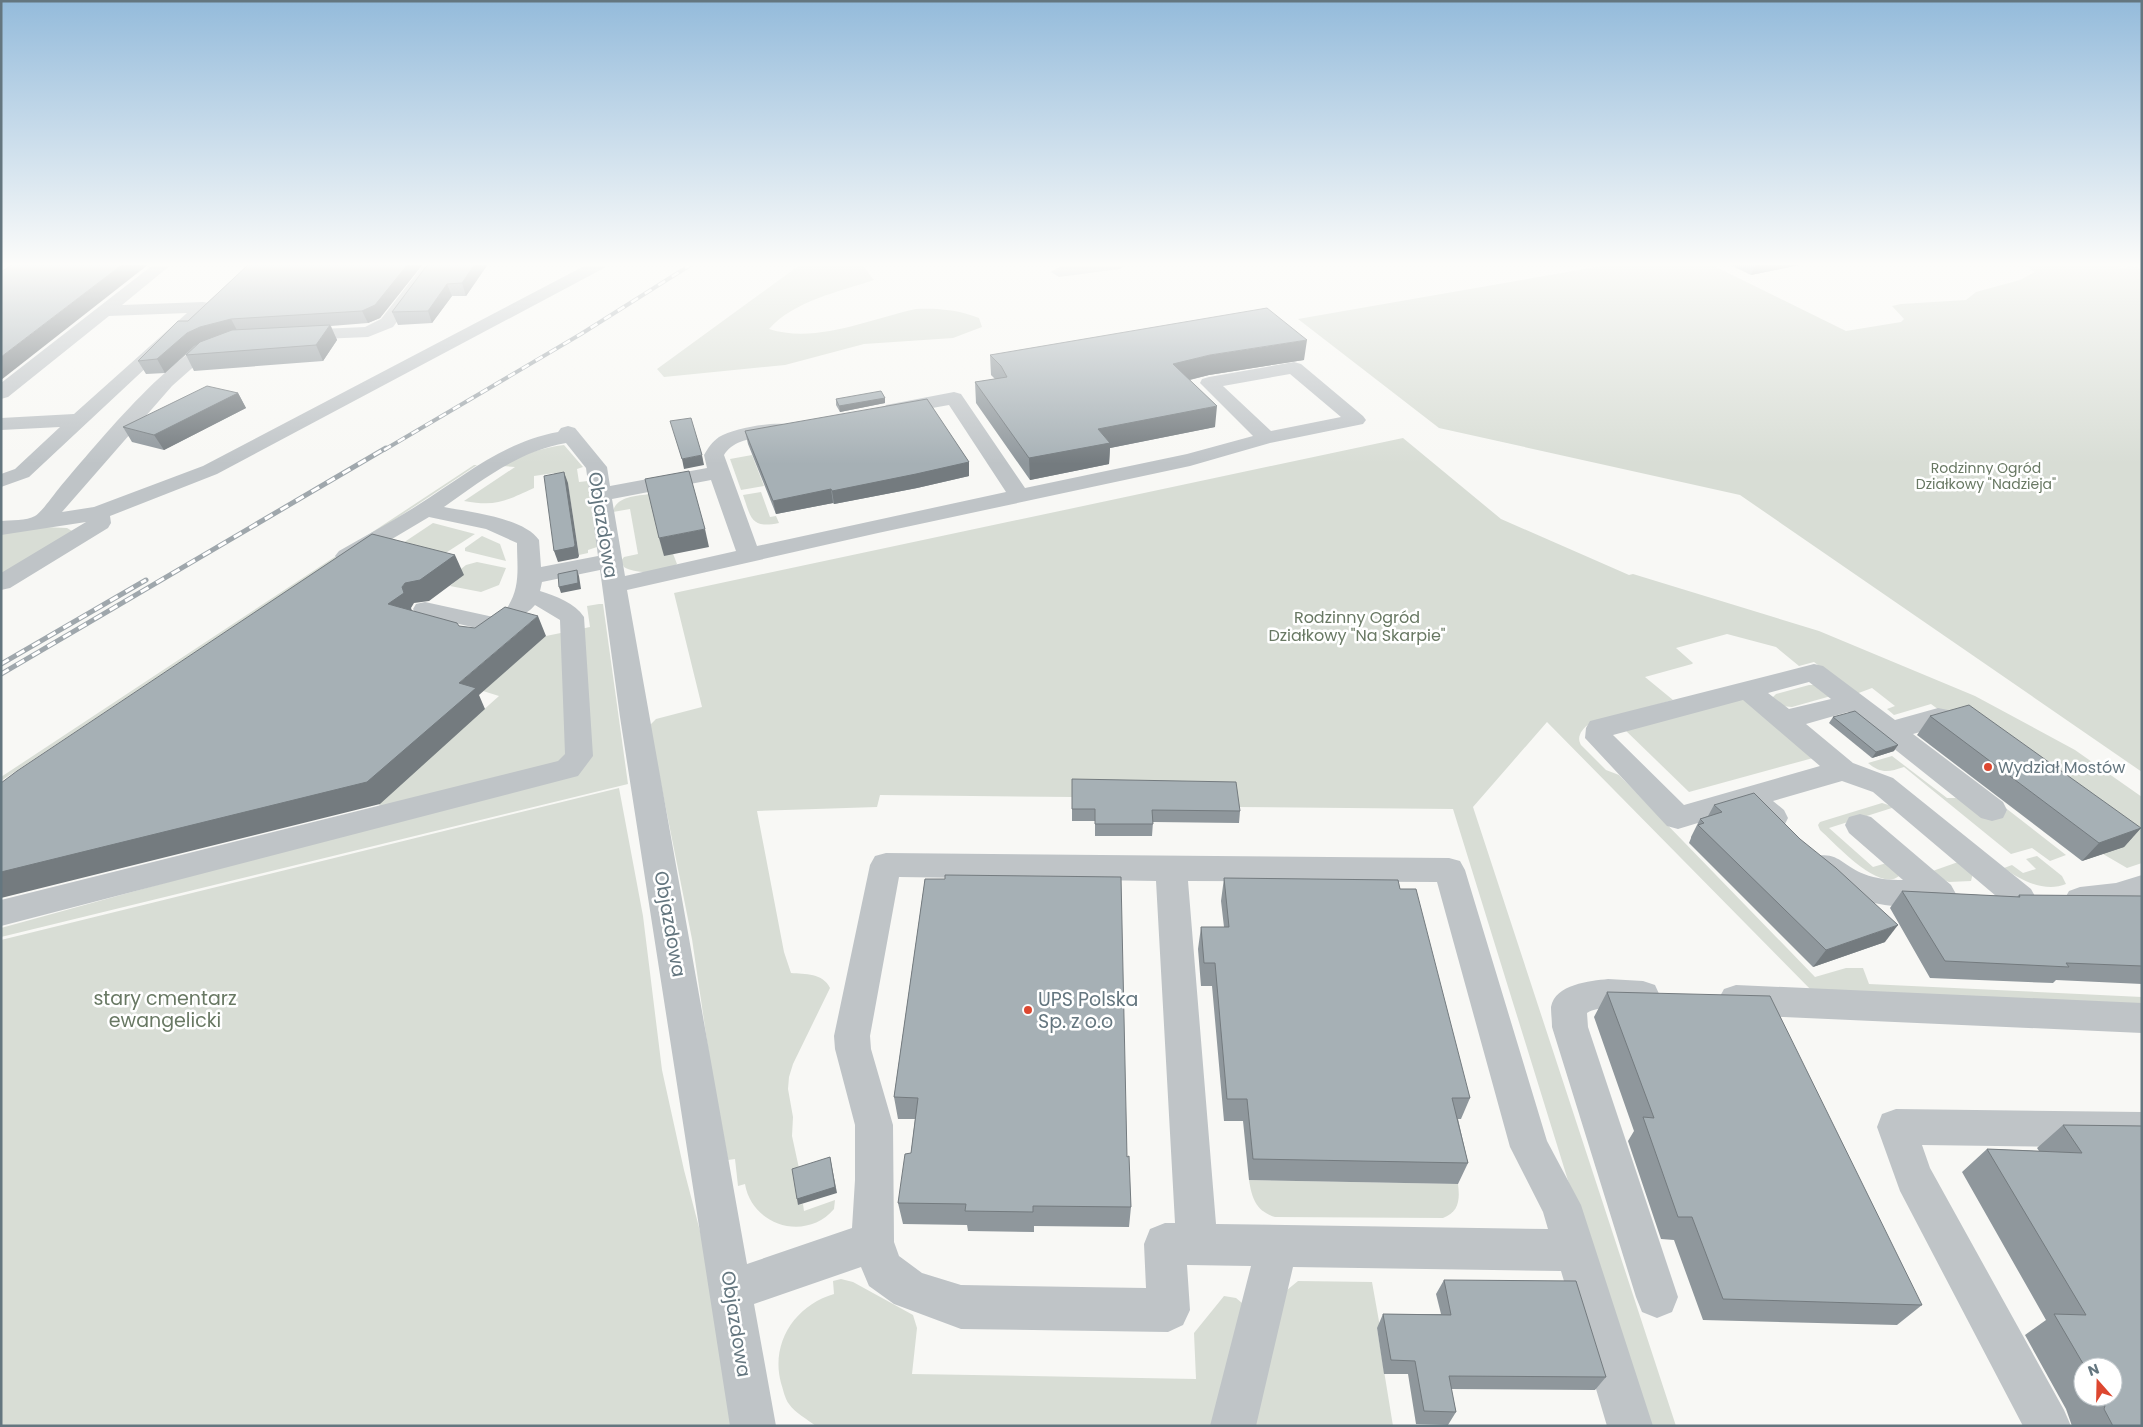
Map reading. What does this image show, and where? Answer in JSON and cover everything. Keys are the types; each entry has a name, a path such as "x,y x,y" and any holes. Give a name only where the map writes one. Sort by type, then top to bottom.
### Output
{"street":[{"path":"1,393 80,331"},
{"path":"1,481 22,474 177,331"},
{"path":"350,348 371,331"},
{"path":"1,528 99,513 160,492 210,470 474,331"},
{"path":"280,336 368,332"},
{"path":"42,522 149,400 185,364 207,349 238,339"},
{"path":"529,586 749,555 1019,495 1190,460 1267,438 1356,420 1294,368 1208,383 1267,438"},
{"path":"875,412 977,394"},
{"path":"954,398 1019,495"},
{"path":"1,424 80,420"},
{"path":"749,555 714,455 722,443 737,437 806,425"},
{"name":"Objazdowa","path":"426,510 510,453 568,434 596,468 611,573 753,1426"},
{"path":"600,494 719,472"},
{"path":"324,572 365,544 426,510 504,527 522,535 528,540 529,586 525,603 488,632 425,609"},
{"path":"1,583 100,524 99,513"},
{"path":"1,913 568,769 579,756 572,617 529,586"},
{"path":"1843,770 1678,818 1599,738 1600,728 1814,672 1992,810"},
{"path":"1747,689 1843,770 1883,785 2020,898"},
{"path":"1784,720 1854,702"},
{"path":"1891,731 1938,717"},
{"path":"1750,797 1838,877 1856,887 1881,892 2084,900 2118,896 2142,887"},
{"path":"1860,825 1961,895"},
{"path":"1576,1250 1165,1244 1168,1310 961,1307 909,1289 884,1271 873,1242 874,1125 853,1049 852,1036 886,865 1171,870 1449,870 1529,1146 1561,1204 1576,1250 1630,1426"},
{"path":"1171,870 1197,1244"},
{"path":"1657,1297 1570,1027 1569,1006 1586,996 1608,994 2142,1018"},
{"path":"2048,1426 1914,1177 1896,1127 2142,1130"},
{"path":"731,1291 873,1242"},
{"path":"1233,1426 1277,1246"}],"green space":[{"path":"710,331 776,331 805,334 831,331 973,331 953,338 864,344 785,365 664,377 657,369"},
{"name":"Rodzinny Ogród Działkowy \"Nadzieja\"","path":"1313,331 2142,331 2142,772 1740,495 1439,428"},
{"name":"Rodzinny Ogród Działkowy \"Na Skarpie\"","path":"1403,438 1501,519 1629,575 1633,574 1819,631 1975,696 2075,750 2142,797 2142,863 2127,868 2103,854 2062,802 1931,704 1894,715 1887,709 1895,706 1872,688 1856,694 1814,662 1799,666 1776,647 1727,634 1676,648 1693,663 1645,677 1673,700 1589,724 1579,736 1581,745 1606,770 1619,775 1815,977 1846,968 1863,968 1869,984 2142,997 2142,1010 1816,995 1547,722 1473,807 1676,1426 1644,1426 1453,809 1237,807 1072,797 880,795 877,807 757,811 784,952 791,973 808,974 818,977 823,979 830,988 793,1064 788,1089 793,1117 792,1136 800,1173 798,1205 803,1204 804,1211 835,1200 834,1209 822,1219 809,1225 795,1227 782,1225 769,1219 758,1210 750,1198 745,1184 738,1186 735,1159 728,1160 711,1068 692,939 650,729 651,724 656,719 702,707 674,593"},
{"path":"564,445 583,467 577,469 579,482 588,481 597,547 588,550 588,553 579,555 568,484 556,485 554,473 534,476 534,488 500,502 475,503 464,501 515,467 502,466 509,462 532,452"},
{"path":"752,455 764,486 741,490 730,459"},
{"path":"474,465 477,465 1,781 1,777"},
{"path":"761,492 770,517 776,516 779,523 757,523 751,516 743,495"},
{"path":"650,494 677,564 651,572 630,570 624,567 621,561 624,557 638,554 630,509 613,512 618,503 623,500 633,496"},
{"path":"433,523 475,534 444,554 385,555"},
{"path":"43,527 67,528 72,531 1,579 1,534"},
{"path":"482,536 500,544 506,561 465,551 465,548"},
{"path":"477,562 506,568 499,585 481,592 450,586 463,575 456,573 466,565"},
{"path":"603,604 628,784 1,937 1,928 382,823 379,803 499,696 483,691 546,636 590,627 587,606"},
{"path":"1814,685 1831,696 1792,707 1781,706 1772,698 1776,694"},
{"path":"1741,696 1813,758 1689,792 1622,727"},
{"path":"1892,756 1947,798 1956,798 1989,817 2007,811 1985,792 2066,855 2050,861 2032,848 2011,854 1904,767 1885,771 1877,769 1868,763"},
{"name":"stary cmentarz ewangelicki","path":"619,788 643,916 662,1070 684,1170 712,1277 732,1426 1,1426 1,940"},
{"path":"1882,803 1895,807 1829,828 1873,867 1890,862 1899,876 1890,879 1880,878 1869,872 1846,855 1820,830 1818,825 1820,822"},
{"path":"2037,856 2062,876 2066,884 2050,887 2033,884 2017,877 2004,868 2012,865 2023,873 2036,869 2026,859"},
{"path":"1961,861 1973,873 1971,881 1949,882 1927,873"},
{"path":"1249,1180 1458,1184 1459,1195 1455,1209 1443,1218 1275,1217 1259,1208 1252,1193"},
{"path":"841,1279 853,1282 913,1315 917,1328 912,1374 1196,1379 1194,1333 1224,1296 1236,1298 1242,1303 1214,1426 816,1426 794,1410 786,1399 781,1383 779,1353 789,1327 798,1316 820,1299 834,1294 833,1281"},
{"path":"1298,1281 1372,1282 1380,1327 1377,1328 1393,1426 1253,1426 1287,1290"}],"building":[{"path":"1,331 36,331 1,357"},
{"path":"168,331 192,331 157,359 138,361"},
{"path":"230,331 326,331 316,345 186,355 200,342"},
{"path":"1134,331 1295,331 1307,340 1210,355 1173,364 1217,406 1098,429 1110,443 1029,458 975,382 1007,377 1001,366 990,355"},
{"path":"207,386 238,393 154,435 123,427"},
{"path":"881,391 885,398 839,406 836,399"},
{"path":"927,399 969,462 832,491 831,489 773,501 745,431"},
{"path":"691,418 702,455 682,459 670,421"},
{"path":"689,471 705,529 659,538 645,479"},
{"path":"564,472 575,545 574,547 554,551 544,476"},
{"path":"372,534 455,555 420,580 405,583 402,587 404,593 388,604 457,623 459,626 475,628 505,607 538,616 459,683 476,688 367,782 1,872 1,783"},
{"path":"577,570 578,583 559,587 558,574"},
{"path":"1969,705 2141,828 2099,843 1930,716"},
{"path":"1855,711 1898,745 1876,752 1833,717"},
{"path":"1072,779 1236,782 1240,811 1152,810 1153,824 1095,824 1095,809 1072,809"},
{"path":"1754,793 1800,839 1836,868 1898,925 1826,950 1698,825 1704,823 1700,819 1722,812 1714,805"},
{"name":"UPS Polska Sp. z o.o","path":"945,875 1121,877 1127,1157 1129,1156 1131,1207 1033,1206 1033,1212 965,1211 966,1204 898,1203 905,1154 911,1153 918,1098 894,1097 925,879 945,879"},
{"path":"1224,878 1398,880 1400,889 1416,889 1470,1098 1452,1098 1468,1163 1253,1159 1247,1099 1227,1099 1215,963 1204,963 1201,927 1229,927"},
{"path":"1902,891 2020,897 2019,895 2142,896 2142,966 2066,963 2069,967 1945,961"},
{"path":"1607,992 1770,996 1922,1305 1723,1299 1692,1217 1678,1217 1643,1117 1654,1118"},
{"path":"2063,1125 2142,1126 2142,1426 2113,1426 2104,1409 2105,1407 2123,1407 2123,1357 2079,1357 2054,1314 2086,1315 1987,1149 2082,1153"},
{"path":"830,1157 835,1187 797,1199 792,1169"},
{"path":"1444,1280 1576,1281 1606,1377 1449,1376 1456,1412 1424,1411 1415,1361 1391,1360 1383,1314 1451,1315"}],"railway":[{"path":"384,450 586,331"},
{"path":"1,674 386,448"},
{"path":"1,664 146,580"}],"place":[{"name":"Wydział Mostów","path":"1988,767"},
{"name":"UPS Polska Sp. z o.o","path":"1028,1010"}]}
